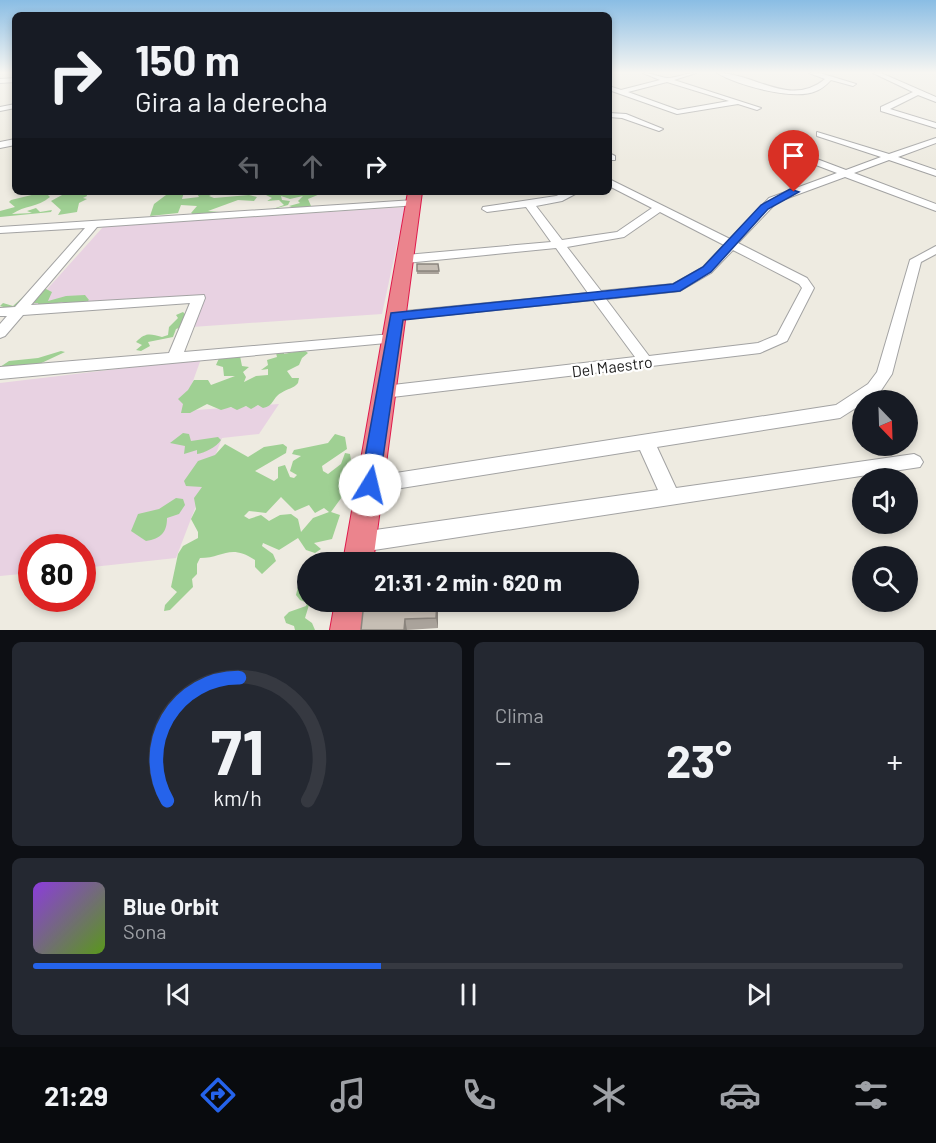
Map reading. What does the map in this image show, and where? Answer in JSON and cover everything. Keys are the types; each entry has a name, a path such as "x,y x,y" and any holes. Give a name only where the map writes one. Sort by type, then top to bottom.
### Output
{"highway":[{"path":"359,552 415,197"},
{"path":"347,630 350,612"}],"street":[{"path":"650,102 676,112 736,102"},
{"path":"740,102 757,108"},
{"path":"900,102 885,111 936,126"},
{"path":"612,115 623,116 658,129"},
{"path":"820,134 936,173"},
{"path":"396,316 658,291 682,286 707,270 773,200 887,156 936,140"},
{"path":"923,145 936,149"},
{"path":"790,152 936,208"},
{"path":"612,183 732,243"},
{"path":"487,209 558,200 568,195"},
{"path":"0,238 5,229 94,224 415,197"},
{"path":"529,204 561,244 596,296 646,362"},
{"path":"406,259 561,244 620,235 660,207"},
{"path":"0,333 94,224"},
{"name":"Del Maestro","path":"384,392 646,362 773,344 782,338 808,288 803,281 732,243"},
{"path":"370,485 840,411 874,388 884,374 916,260 936,249"},
{"path":"0,312 21,308 199,298 174,358"},
{"path":"0,373 392,339"},
{"path":"646,443 669,496"},
{"path":"359,552 669,496 914,462"}],"shaded area":[{"path":"405,207 382,314 192,327 203,297 32,306 103,227"},
{"path":"201,359 182,411 279,404 259,434 222,438 176,558 96,567 96,534 18,534 18,574 0,576 0,383"}],"green space":[{"path":"32,195 48,195 50,197 40,203 12,214 32,213 27,211 36,208 40,212 52,210 51,212 0,217 0,211 15,207 9,202"},
{"path":"62,195 87,196 83,198 87,199 79,203 77,212 58,215 61,210 51,201"},
{"path":"166,195 183,195 182,199 199,197 198,195 211,195 209,196 214,198 249,195 257,197 254,201 238,200 208,211 220,212 194,215 191,213 197,206 181,205 178,213 150,216 154,204"},
{"path":"266,195 318,195 308,199 311,206 297,209 289,206 300,203 298,201 303,196 290,199 281,196 282,200 290,201 288,205 270,210 284,205 279,200 267,201 272,198"},
{"path":"46,289 52,292 48,301 66,296 85,295 89,300 79,308 62,302 39,307 38,303 8,307 0,306 3,303 13,306 25,295"},
{"path":"183,312 188,317 182,327 176,329 173,337 148,342 150,346 141,351 136,350 142,345 136,342 145,335 162,337 168,335 169,327 178,318 176,315"},
{"path":"284,350 284,354 304,350 308,353 299,365 287,371 292,378 299,378 298,383 278,395 269,405 263,408 258,405 251,409 246,406 237,410 231,407 221,410 207,404 190,413 181,413 183,404 178,399 188,390 194,380 208,380 211,385 235,376 224,376 223,367 216,365 220,356 240,356 242,366 249,367 243,372 246,377 244,382 256,376 268,375 268,369 261,370 268,365 267,360 277,357 276,353"},
{"path":"61,351 65,352 35,366 0,367 9,361 38,358"},
{"path":"183,433 189,434 191,441 218,437 221,440 203,452 197,454 197,450 184,454 185,446 170,443"},
{"path":"335,434 345,437 347,449 322,466 323,471 328,474 341,464 345,453 350,454 351,460 359,461 357,465 350,466 346,474 348,479 344,485 347,490 331,512 340,515 332,539 314,543 321,549 316,552 306,550 298,538 279,550 263,543 262,546 273,554 276,561 262,574 255,567 255,560 239,553 200,558 197,564 197,574 192,579 193,587 170,610 164,611 165,605 177,592 171,587 178,554 183,546 198,538 198,532 191,519 196,509 194,498 202,487 186,486 184,481 198,461 215,455 225,444 248,457 264,447 283,444 287,447 286,453 255,471 274,481 278,478 278,467 285,465 290,477 294,478 297,475 290,471 293,461 301,456 292,454 294,450 328,443","holes":["281,497 295,511 309,505 315,513 324,508 329,512 313,518 301,532 298,519 291,514 280,515 269,521 261,515 249,519 244,516 249,511 266,513"]},
{"path":"176,498 183,499 185,505 179,514 167,518 166,527 159,537 146,541 131,531 138,514 159,509"},
{"path":"297,609 297,612 307,612 305,618 312,623 315,630 295,630 294,626 286,623 284,617"}],"building":[{"path":"417,264 438,264 439,271 417,271"},
{"path":"363,612 436,612 436,618 405,619 404,630 361,630"}],"route":[{"path":"370,485 396,316 676,288 707,270 773,200 794,192"}]}
